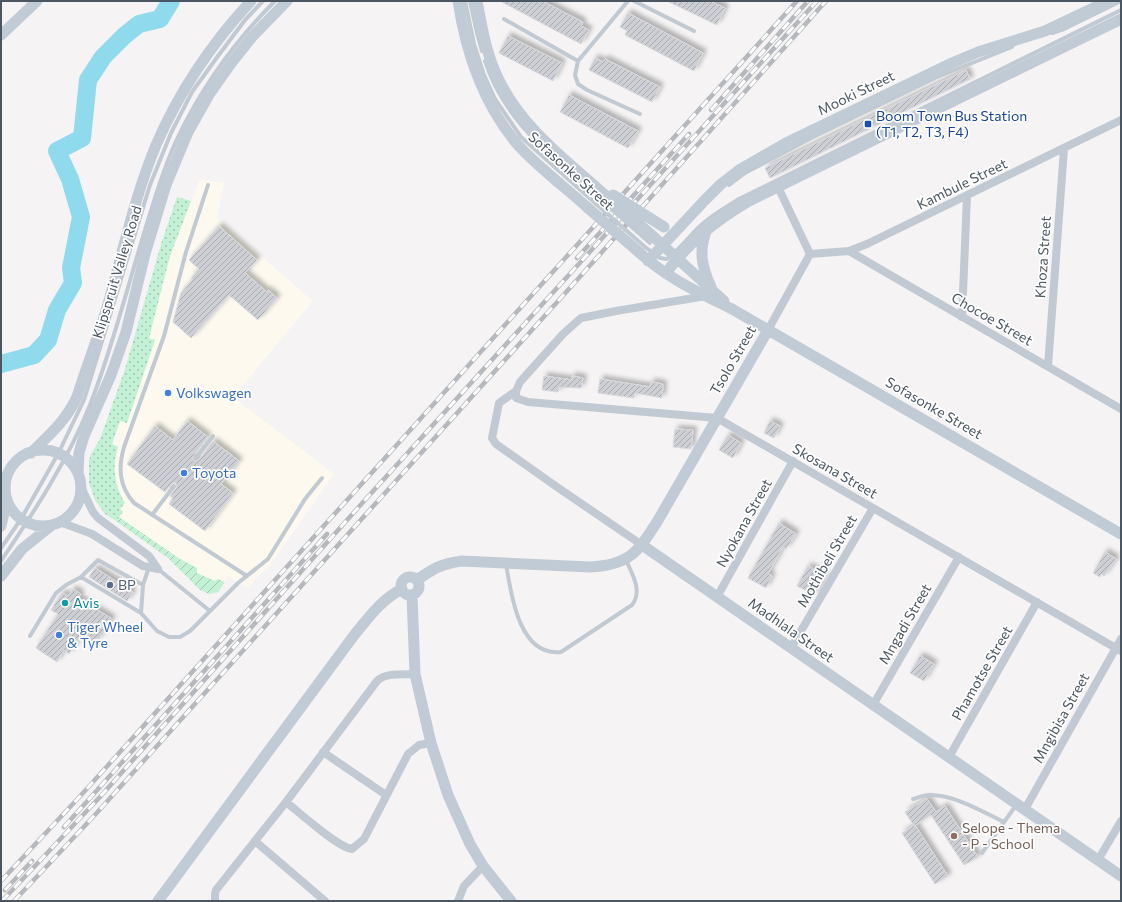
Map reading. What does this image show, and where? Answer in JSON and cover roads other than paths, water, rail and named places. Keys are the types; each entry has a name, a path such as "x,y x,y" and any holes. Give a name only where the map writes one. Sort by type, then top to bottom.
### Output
{"main road":[{"path":"1,35 37,1"},
{"name":"Klipspruit Valley Road","path":"31,453 58,427 71,409 77,397 106,312 147,171 156,146 168,121 188,83 214,46 251,1"},
{"name":"Klipspruit Valley Road","path":"78,473 79,453 84,436 111,375 126,332 145,254 166,185 188,132 210,93 232,62 252,37 286,1"},
{"name":"Sofasonke Street","path":"458,1 468,50 482,89 500,121 533,160 591,205 657,250 709,293 732,309 1121,534"},
{"name":"Sofasonke Street","path":"477,1 484,37 497,77 506,94 521,116 547,144 606,196 657,250 666,273 709,293"},
{"name":"Mooki Street","path":"657,250 676,234 721,184 757,159 786,143 952,63 978,52 1045,31 1108,1"},
{"name":"Mooki Street","path":"657,250 707,229 733,210 778,187 1121,19"},
{"path":"606,196 664,226 676,234"},
{"path":"707,229 703,239 702,256 709,293"},
{"name":"Mooki Street","path":"657,250 666,273"},
{"name":"Tsolo Street","path":"626,559 642,545 768,330"},
{"path":"1,526 7,499 6,483 8,474 18,461 31,453 45,451 62,456 74,466 78,473 81,488 80,498 76,509 68,517 22,549 1,576"},
{"path":"7,499 11,508 24,521 42,526 56,524"},
{"name":"Madhlala Street","path":"642,545 1121,876"},
{"path":"158,901 354,634 392,594 417,592 419,588 417,580 434,568 462,561 590,567 606,566 626,559"},
{"path":"407,592 415,674 430,743 448,795 470,844 482,866 511,901"}],"street":[{"name":"Kambule Street","path":"810,254 849,251 867,244 1121,120"},
{"name":"Khoza Street","path":"1048,366 1064,149"},
{"path":"778,187 810,254"},
{"path":"962,317 967,196"},
{"name":"Chocoe Street","path":"849,251 1121,409"},
{"name":"Tsolo Street","path":"768,330 810,254"},
{"path":"516,391 520,382 558,339 581,318 709,293"},
{"name":"Skosana Street","path":"516,391 516,398 518,400 528,402 717,418 1118,649"},
{"name":"Madhlala Street","path":"516,391 499,403 492,438 503,450 642,545"},
{"name":"Nyokana Street","path":"718,597 793,461"},
{"path":"56,524 92,534 143,566 153,566 149,556 102,522 93,512 81,488"},
{"name":"Mothibeli Street","path":"791,648 873,508"},
{"name":"Mngadi Street","path":"873,705 958,557"},
{"name":"Phamotse Street","path":"949,757 1037,602"},
{"name":"Mngibisa Street","path":"1021,807 1118,649 1121,639"},
{"path":"215,901 214,894 216,890 286,802 380,678 389,675 415,674"},
{"path":"286,802 335,840 352,849 364,839 408,754 419,746 430,743"},
{"path":"323,752 386,795"},
{"path":"1098,860 1121,821"},
{"path":"255,841 325,901"},
{"path":"458,901 464,886 482,866"}],"lane":[{"name":"Klipspruit Valley Road","path":"1,548 24,521 62,456 84,400 150,185 171,133 192,92 245,20 263,1"},
{"name":"Klipspruit Valley Road","path":"1,561 62,456 81,427 107,357 161,181 181,132 208,84 228,55 275,1"},
{"path":"465,1 474,44 484,75 495,99 522,137 591,205"},
{"path":"470,1 477,33 489,73 500,95 515,119 528,134 606,196"},
{"path":"628,1 578,61 575,74 578,84 587,90 640,114"},
{"path":"634,1 694,32"},
{"path":"1030,41 1064,29 1121,1"},
{"name":"Mooki Street","path":"657,250 700,226 739,199 1121,10"},
{"path":"504,19 578,61"},
{"name":"Mooki Street","path":"676,234 712,198 745,173 811,138 937,77 1018,45"},
{"path":"208,186 184,256 164,336 121,456 121,480 129,497 134,503 247,576"},
{"path":"196,458 213,436"},
{"path":"81,577 141,613 157,631 168,637 180,637 190,631 238,583 268,558 305,499 322,478"},
{"path":"152,515 174,486"},
{"path":"506,563 511,594 518,617 532,641 541,649 553,653 561,652 632,605 636,600 637,590 626,559"},
{"path":"30,636 56,593 66,585 81,577 98,560 143,585"},
{"path":"141,613 143,585 153,566 210,611"},
{"path":"912,799 924,795 940,796 962,803 1004,822"},
{"path":"982,853 1004,822 1021,807"}],"waterway":[{"path":"1,364 34,355 48,340 57,310 73,283 71,268 81,217 70,179 57,151 82,138 88,80 103,57 124,36 139,24 160,19 171,1"}],"railway":[{"path":"1,881 83,793 797,1"},
{"path":"711,110 808,1"},
{"path":"2,901 99,798 356,510 817,1"},
{"path":"14,901 94,816 826,1"},
{"path":"577,258 689,134"},
{"path":"64,827 327,534"},
{"path":"5,890 32,861"}],"place":[{"name":"Boom Town Bus Station (T1, T2, T3, F4)","path":"868,124"},
{"name":"Volkswagen","path":"168,393"},
{"name":"Toyota","path":"184,473"},
{"name":"BP","path":"110,585"},
{"name":"Avis","path":"65,603"},
{"name":"Tiger Wheel & Tyre","path":"59,635"},
{"name":"Selope - Thema - P - School","path":"954,836"}]}
